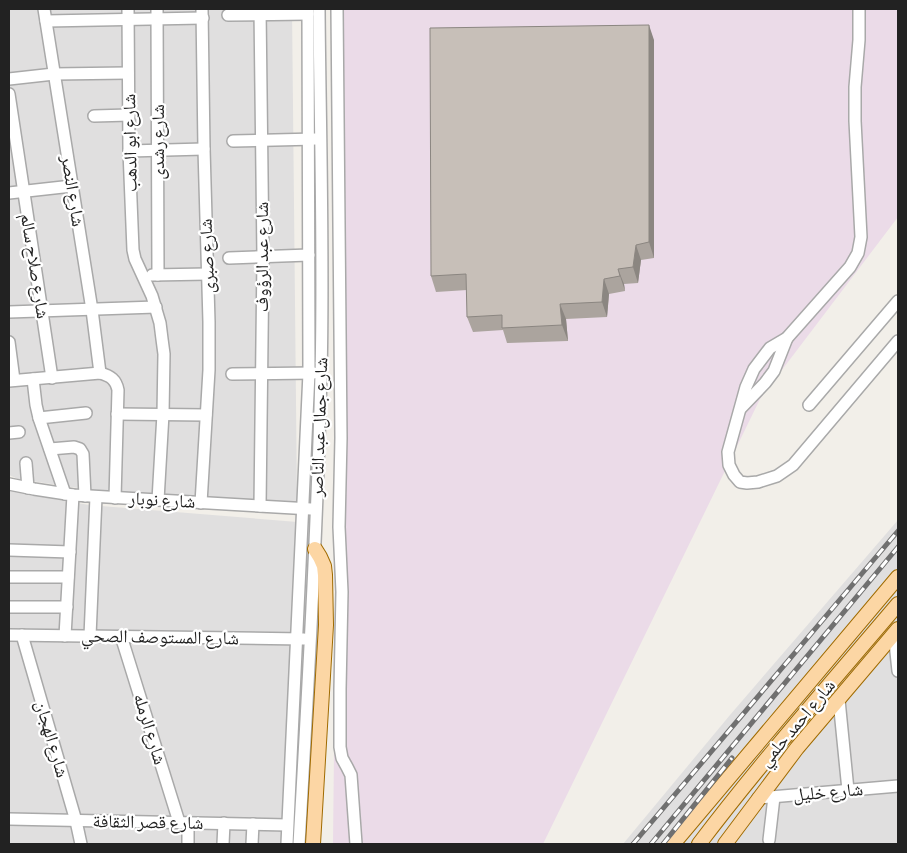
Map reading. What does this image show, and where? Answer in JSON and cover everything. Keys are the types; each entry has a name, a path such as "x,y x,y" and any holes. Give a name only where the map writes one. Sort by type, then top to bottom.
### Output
{"main road":[{"path":"313,844 326,625 324,566 315,549"},
{"path":"673,844 894,582"},
{"name":"شارع احمد حلمي","path":"699,844 788,732 898,604"},
{"name":"شارع احمد حلمي","path":"724,844 797,748 896,631"}],"street":[{"name":"شارع النصر","path":"44,9 92,310 100,374"},
{"name":"شارع جمال عبد الناصر","path":"287,844 309,373 309,256 319,9"},
{"path":"337,9 341,438 339,527 342,592 340,747 342,758 351,776 356,844"},
{"path":"859,9 854,121 860,245 855,260 850,267 787,338 770,348 754,369 746,387 728,452 729,465 740,482 758,482 777,476 792,465 898,341"},
{"path":"228,15 261,12 308,12"},
{"name":"شارع عبد الرؤوف","path":"260,506 263,257 261,12"},
{"name":"شارع جمال عبد الناصر","path":"299,844 311,639 321,373 322,258 308,12"},
{"path":"46,21 128,14 203,13"},
{"name":"شارع صبرى","path":"201,503 209,361 203,13"},
{"name":"شارع ابو الدهب","path":"128,14 129,150 133,250 135,259 156,307 164,354 158,500"},
{"name":"شارع رشدى","path":"157,14 158,275"},
{"path":"9,79 54,74 128,74"},
{"name":"شارع صلاح سالم","path":"9,94 52,378"},
{"path":"94,116 129,115"},
{"path":"233,141 314,139"},
{"path":"129,150 204,149"},
{"path":"9,193 72,186"},
{"path":"229,258 309,256"},
{"path":"143,275 208,274"},
{"path":"809,405 898,301"},
{"path":"9,312 156,307"},
{"path":"740,408 774,371 787,338"},
{"path":"9,342 11,380 100,374 112,378 118,390 115,498"},
{"path":"232,374 321,373"},
{"path":"33,379 39,418 69,494 70,552 65,636"},
{"path":"39,418 86,413"},
{"path":"118,414 206,415"},
{"path":"50,449 80,448 91,496 90,636"},
{"path":"26,463 28,488"},
{"name":"شارع نوبار","path":"9,484 91,496 316,510"},
{"path":"9,550 70,552"},
{"path":"9,577 68,577"},
{"path":"9,607 67,607"},
{"path":"896,631 898,671"},
{"name":"شارع المستوصف الصحي","path":"9,635 311,639"},
{"name":"شارع الهجان","path":"22,635 81,844"},
{"name":"شارع الرمله","path":"121,636 183,822 188,844"},
{"path":"839,700 848,790"},
{"name":"شارع خليل","path":"758,798 898,786"},
{"path":"769,840 774,797"},
{"name":"شارع قصر الثقافة","path":"9,819 288,824"},
{"path":"223,844 224,823"},
{"path":"252,824 252,844"}],"shaded area":[{"path":"9,9 292,9 297,502 92,490 18,479 9,475"},
{"path":"342,9 898,9 898,217 760,399 543,844 333,844"},
{"path":"9,488 43,497 89,505 310,523 296,844 9,844"},
{"path":"898,520 898,844 623,844 730,715"}],"building":[{"path":"649,25 649,242 636,245 633,267 618,269 620,276 604,279 602,302 560,304 562,325 502,328 502,315 467,317 466,274 431,276 430,28"}],"railway":[{"path":"633,844 898,531"},
{"path":"651,844 898,547"},
{"path":"663,844 732,758"}]}
